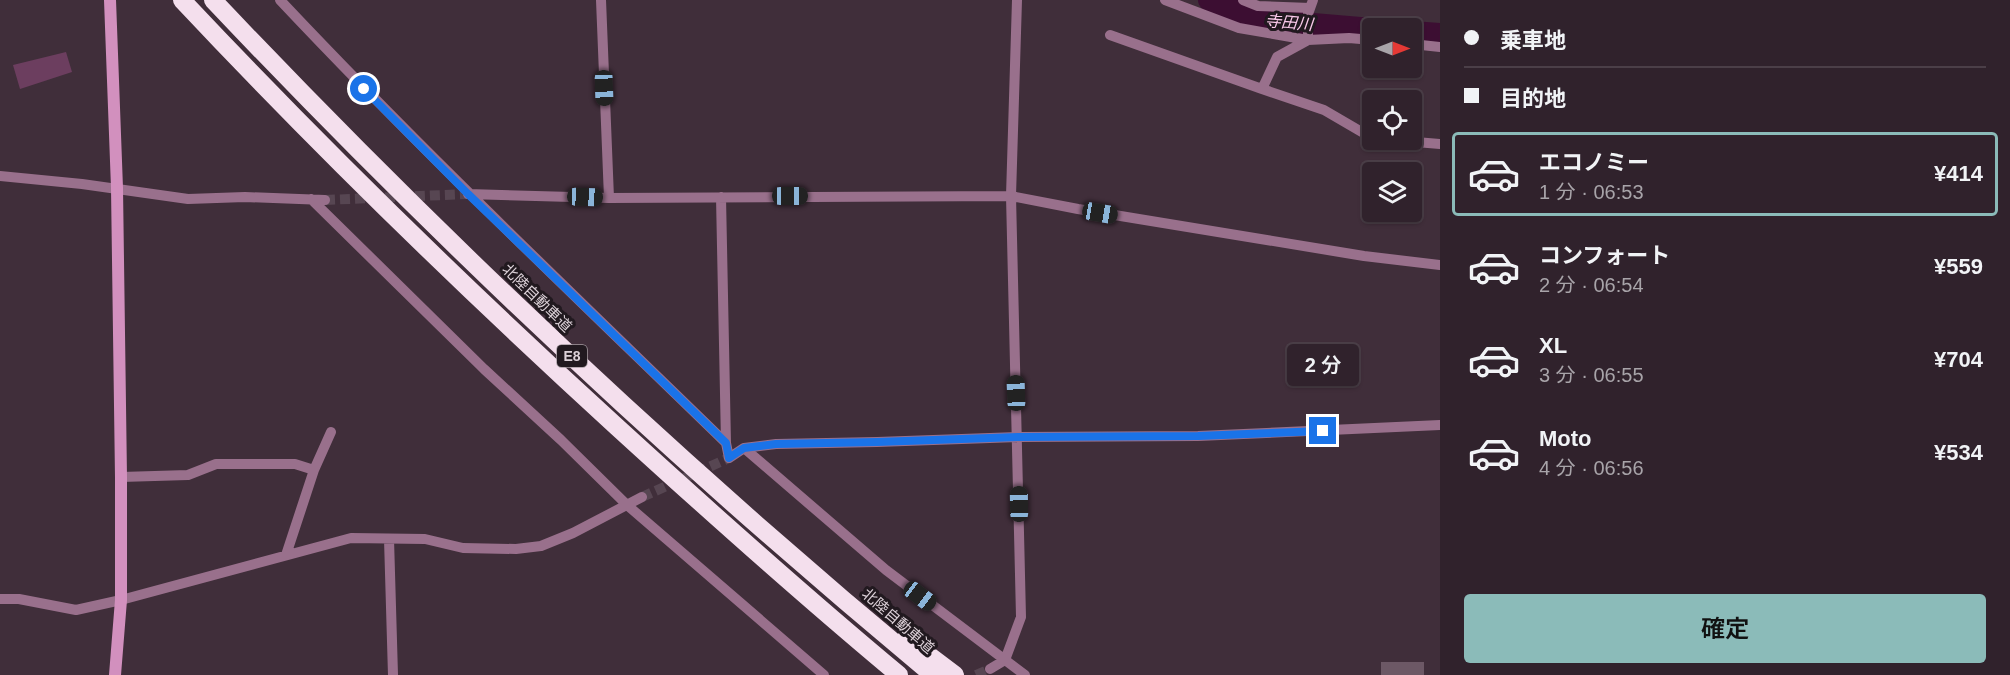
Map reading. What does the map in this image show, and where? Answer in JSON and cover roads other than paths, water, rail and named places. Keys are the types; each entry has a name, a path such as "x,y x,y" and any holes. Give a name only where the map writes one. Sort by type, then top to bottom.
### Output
{"highway":[{"name":"E8","path":"182,0 345,166 518,336 748,546 897,675"},
{"name":"北陸自動車道","path":"213,0 327,119 536,322 759,526 933,675"},
{"path":"759,526 955,675"}],"street":[{"path":"110,0 117,188 121,477 121,600 115,675"},
{"path":"280,0 468,194 726,443"},
{"path":"601,0 609,198"},
{"path":"990,669 1005,660 1021,617 1011,196 1017,0"},
{"path":"1165,0 1239,28 1308,40 1362,39"},
{"path":"1243,0 1258,6 1311,4 1308,14 1308,40"},
{"path":"1110,35 1324,110 1362,132"},
{"path":"1262,89 1277,57 1308,40"},
{"path":"1422,45 1440,47"},
{"path":"1422,142 1440,144"},
{"path":"0,176 117,188 188,199 245,197 325,200"},
{"path":"468,194 609,198 1011,196 1364,256 1440,265"},
{"path":"721,197 726,443 729,458 744,448 776,444 1018,437 1198,436 1440,425"},
{"path":"311,199 483,369 561,440 627,505 824,675"},
{"path":"286,555 314,470 331,432"},
{"path":"744,448 886,570 1025,675"},
{"path":"121,477 188,475 216,464 295,464 314,470"},
{"path":"0,599 19,599 76,610 351,538 425,538 464,548 516,549 541,546 573,533 642,498"},
{"path":"389,539 393,675"}],"waterway":[{"name":"寺田川","path":"1209,0 1255,19 1362,28"},
{"name":"寺田川","path":"1422,33 1440,34"}],"tunnel":[{"path":"325,200 468,194"},
{"path":"642,497 729,458"},
{"path":"976,675 990,669"}]}
